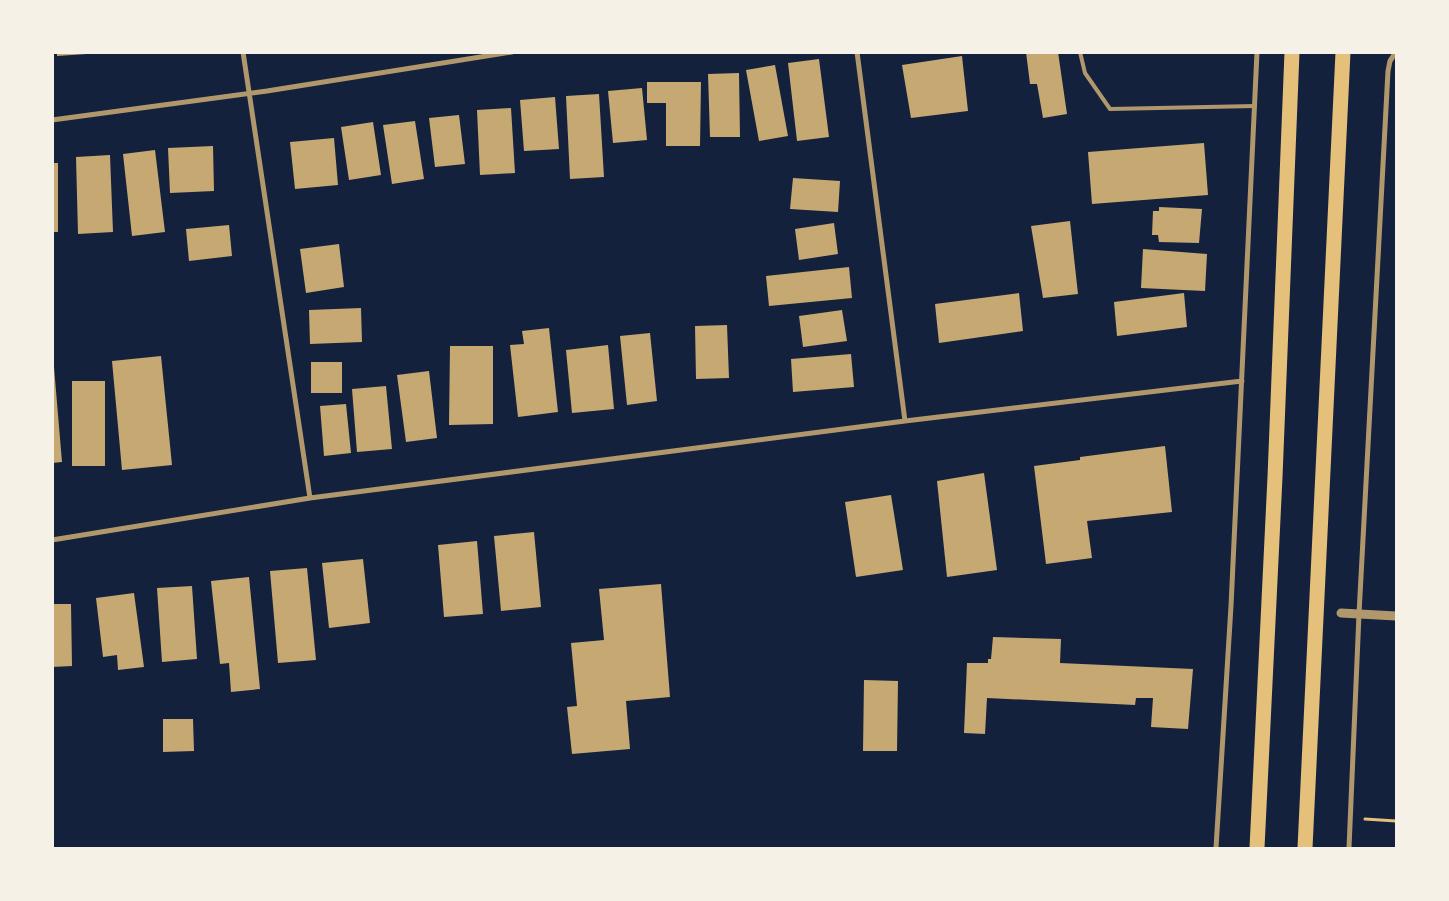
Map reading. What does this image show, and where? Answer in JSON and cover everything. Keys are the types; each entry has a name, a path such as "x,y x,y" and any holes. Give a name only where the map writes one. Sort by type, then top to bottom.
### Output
{"highway":[{"path":"1257,848 1275,477 1292,52"},
{"path":"1305,848 1343,52"}],"street":[{"path":"243,52 310,498"},
{"path":"52,120 249,93 512,52"},
{"path":"857,52 905,421"},
{"path":"1216,848 1230,615 1257,52"},
{"path":"1350,848 1359,614 1388,72 1390,61 1396,52"},
{"path":"52,540 310,498 905,421 1242,381"},
{"path":"1341,614 1396,616"}],"lane":[{"path":"1080,52 1085,73 1110,108 1255,106"}],"path":[{"path":"1364,819 1396,821"}],"building":[{"path":"57,52 87,52 87,54 57,56"},
{"path":"1026,52 1058,52 1067,114 1043,118 1037,84 1030,84"},
{"path":"962,56 968,111 911,118 902,65"},
{"path":"819,59 829,137 797,141 788,63"},
{"path":"775,65 788,136 759,141 746,70"},
{"path":"739,73 740,137 710,137 708,74"},
{"path":"647,82 701,82 700,146 666,146 666,103 647,103"},
{"path":"642,88 647,140 613,143 608,91"},
{"path":"599,94 604,177 570,179 566,96"},
{"path":"555,97 559,149 524,151 520,100"},
{"path":"511,108 515,173 480,175 477,110"},
{"path":"459,115 465,164 435,167 429,118"},
{"path":"415,121 424,179 392,184 383,125"},
{"path":"373,122 381,175 349,180 341,127"},
{"path":"334,138 338,185 295,189 290,142"},
{"path":"1204,143 1208,195 1092,204 1088,152"},
{"path":"213,146 214,191 170,193 168,148"},
{"path":"155,150 165,232 132,236 123,154"},
{"path":"110,155 113,232 78,234 76,157"},
{"path":"52,163 58,163 58,232 52,232"},
{"path":"793,178 840,181 838,212 790,209"},
{"path":"1159,207 1202,209 1199,243 1159,242 1158,235 1152,235 1153,211 1159,211"},
{"path":"1070,221 1078,294 1043,298 1031,226"},
{"path":"834,223 838,254 799,260 795,229"},
{"path":"229,225 232,256 189,261 186,229"},
{"path":"339,244 344,287 306,293 300,249"},
{"path":"1143,249 1207,254 1205,291 1141,288"},
{"path":"849,267 852,298 769,306 766,276"},
{"path":"1019,293 1023,331 939,343 935,304"},
{"path":"1184,293 1187,327 1117,336 1114,302"},
{"path":"361,308 362,342 310,344 309,310"},
{"path":"842,310 847,341 803,347 799,316"},
{"path":"727,325 729,378 696,379 695,326"},
{"path":"549,328 558,412 518,417 510,345 524,344 522,331"},
{"path":"650,333 657,401 627,405 620,336"},
{"path":"608,345 614,409 572,413 566,350"},
{"path":"450,346 493,346 493,424 449,425"},
{"path":"851,354 854,387 793,392 791,359"},
{"path":"161,356 172,465 122,470 112,361"},
{"path":"311,362 342,362 342,393 311,393"},
{"path":"52,367 54,367 62,462 52,463"},
{"path":"429,371 437,438 406,442 397,375"},
{"path":"72,381 105,381 105,466 72,466"},
{"path":"386,386 392,449 357,452 352,389"},
{"path":"346,404 351,453 324,456 320,406"},
{"path":"1165,446 1172,512 1087,521 1092,558 1046,564 1034,466 1080,460 1080,457"},
{"path":"984,473 997,570 947,577 937,481"},
{"path":"891,495 903,570 856,577 845,502"},
{"path":"534,532 541,607 501,611 494,536"},
{"path":"477,541 483,614 444,617 438,545"},
{"path":"363,559 370,623 329,628 322,563"},
{"path":"307,568 316,660 278,663 270,571"},
{"path":"249,577 260,689 231,692 229,663 220,664 211,581"},
{"path":"661,584 670,697 626,701 630,749 572,754 567,707 577,706 571,643 604,640 599,589"},
{"path":"192,586 197,659 162,662 157,588"},
{"path":"134,593 144,667 118,670 117,655 103,657 96,598"},
{"path":"52,604 71,604 72,666 52,667"},
{"path":"993,637 1061,639 1060,663 1193,669 1188,729 1151,727 1153,698 1136,698 1135,705 987,698 985,734 964,733 967,663 988,663 988,659 991,659"},
{"path":"864,680 898,681 897,751 863,751"},
{"path":"163,719 193,719 194,751 163,752"}]}
